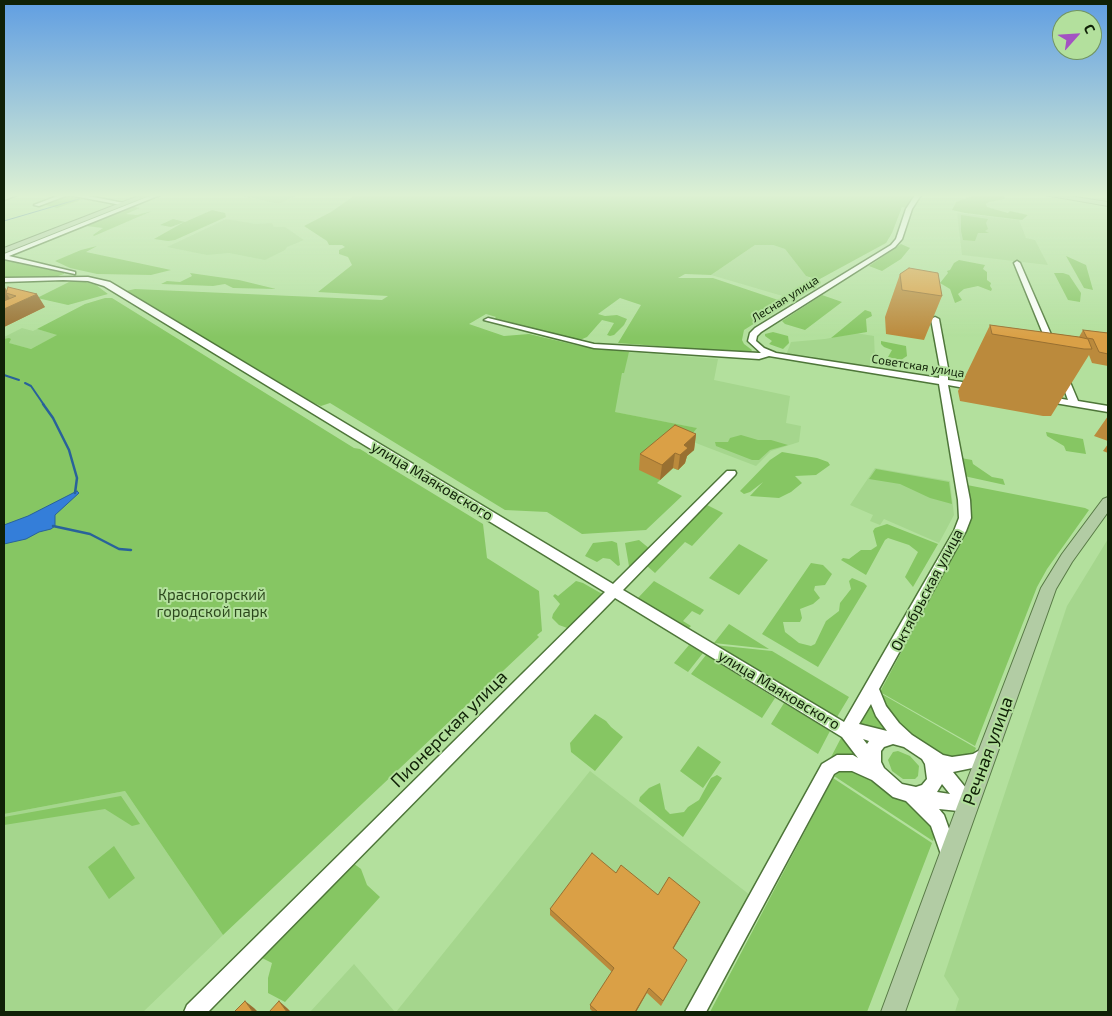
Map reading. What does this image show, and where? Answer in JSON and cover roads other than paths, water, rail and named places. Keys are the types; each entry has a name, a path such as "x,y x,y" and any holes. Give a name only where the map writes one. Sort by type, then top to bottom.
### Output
{"main road":[{"path":"4,250 23,242"},
{"path":"4,250 24,242"},
{"name":"Речная улица","path":"893,1012 1049,588 1067,558 1108,502"}],"street":[{"path":"4,256 38,242"},
{"name":"Лесная улица","path":"782,357 769,353 753,343 754,333 896,242"},
{"path":"4,256 101,281"},
{"path":"1017,263 1074,404"},
{"path":"57,278 68,272"},
{"name":"улица Маяковского","path":"4,280 57,278 101,281 848,732 887,783 898,790 936,800 968,804"},
{"name":"Октябрьская улица","path":"848,732 960,531 965,518 964,500 943,382 944,368 935,319"},
{"path":"488,320 594,346 759,356 769,353"},
{"name":"Советская улица","path":"782,357 982,388"},
{"path":"1039,398 1108,410"},
{"name":"Пионерская улица","path":"194,1012 732,473"},
{"path":"872,690 881,711 894,728 908,741"},
{"name":"улица Маяковского","path":"848,732 858,731 886,738 901,738 908,741 930,759 960,792 968,804"},
{"path":"695,1012 828,770 836,763 853,763 876,768 872,754 874,747 879,741 886,738"},
{"name":"улица Маяковского","path":"930,759 952,765 976,761 987,753"},
{"path":"915,794 927,792 935,781 930,759"},
{"name":"улица Маяковского","path":"915,794 938,821 949,857"}],"water":[{"path":"77,491 79,493 55,515 55,526 51,529 39,532 26,539 4,544 4,525 28,516"}],"waterway":[{"path":"4,375 19,380"},
{"path":"25,383 31,386 44,405"},
{"path":"43,404 53,418 69,450 77,478 75,493"},
{"path":"53,526 90,534 119,549 131,550"}],"park label":[{"name":"Красногорский городской парк","path":"212,604"}]}
